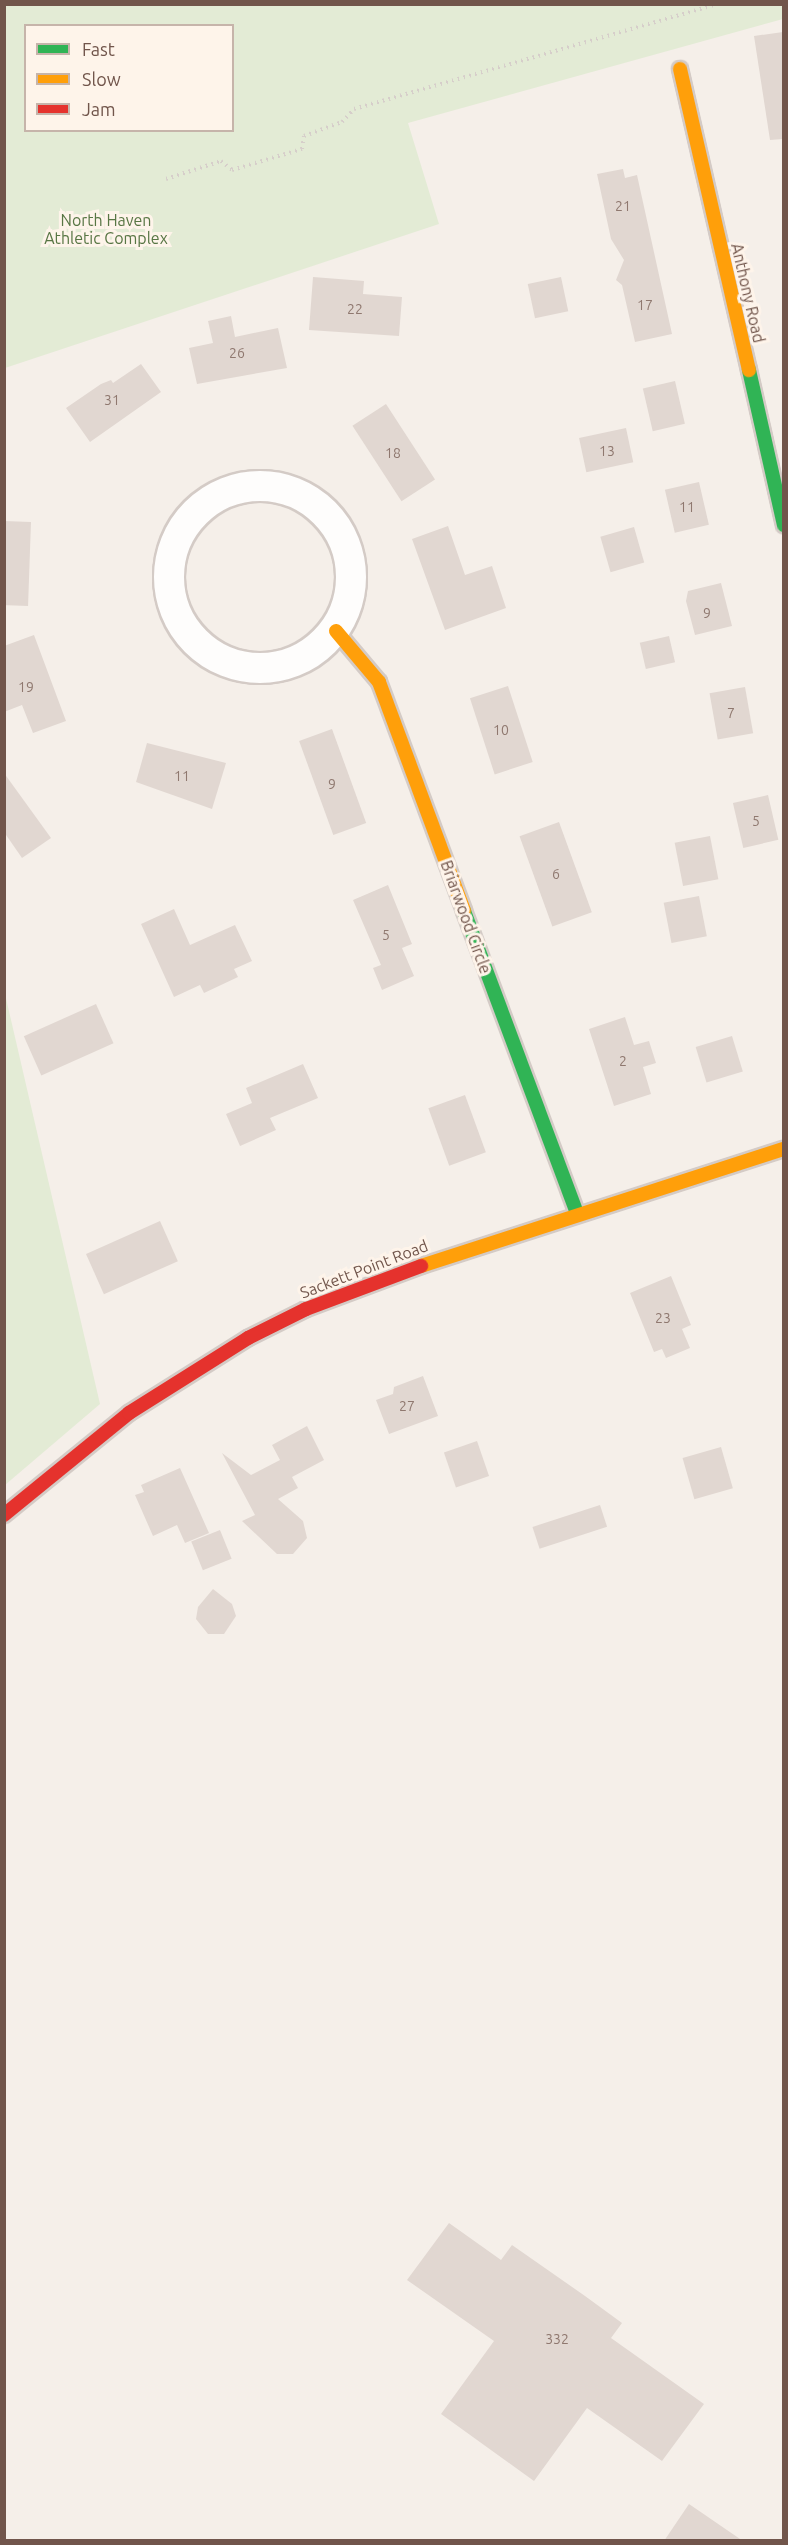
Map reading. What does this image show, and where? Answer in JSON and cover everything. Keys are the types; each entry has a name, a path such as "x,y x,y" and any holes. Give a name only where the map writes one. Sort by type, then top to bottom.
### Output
{"street":[{"name":"Anthony Road","path":"680,69 783,525"},
{"path":"254,486 283,488 309,500 331,519 346,544 352,572 349,602 336,631 316,651 288,665 256,669 226,662 199,645 179,621 170,591 170,559 182,530 200,508 225,493 254,486"},
{"name":"Briarwood Circle","path":"336,631 379,682 577,1214"},
{"name":"Sackett Point Road","path":"4,1515 129,1413 248,1338 306,1309 394,1274 783,1149"}],"path":[{"path":"166,179 221,161 232,170 303,149 304,136 342,122 354,109 717,4"}],"green space":[{"name":"North Haven Athletic Complex","path":"783,4 783,19 408,123 439,224 5,368 5,5"},
{"path":"5,994 100,1404 4,1485"}],"building":[{"path":"783,32 783,139 770,140 754,36"},
{"path":"623,169 625,178 637,175 672,334 635,342 622,285 616,280 624,260 611,239 597,174"},
{"path":"313,277 364,281 363,294 402,297 399,336 309,330"},
{"path":"561,277 568,311 535,318 528,284"},
{"path":"231,316 235,337 278,328 287,368 197,384 189,348 213,343 208,321"},
{"path":"141,364 161,392 90,442 66,408 101,384 111,380 113,383"},
{"path":"675,381 685,424 653,431 643,388"},
{"path":"386,404 435,479 401,501 352,426"},
{"path":"626,428 633,462 586,472 579,438"},
{"path":"699,482 709,525 675,533 665,490"},
{"path":"4,521 31,522 28,606 4,605"},
{"path":"448,526 465,575 492,566 506,608 445,630 412,539"},
{"path":"634,527 644,563 611,572 600,537"},
{"path":"721,583 732,626 695,635 686,601 688,591"},
{"path":"34,635 66,721 33,733 22,705 4,712 4,646"},
{"path":"669,636 675,662 646,669 640,643"},
{"path":"508,686 533,762 495,774 470,698"},
{"path":"745,687 753,733 718,740 710,693"},
{"path":"332,729 366,823 333,835 299,741"},
{"path":"147,743 226,763 212,809 136,782"},
{"path":"4,773 51,838 22,858 4,832"},
{"path":"768,795 778,840 743,848 733,803"},
{"path":"559,822 592,912 552,927 520,836"},
{"path":"710,836 718,879 683,886 675,843"},
{"path":"388,885 412,944 402,948 414,976 382,990 373,968 381,965 353,900"},
{"path":"699,896 707,936 671,943 664,903"},
{"path":"174,909 190,945 235,925 252,961 234,969 238,977 204,993 200,985 174,997 141,924"},
{"path":"96,1004 113,1043 41,1075 24,1036"},
{"path":"625,1017 634,1045 649,1041 656,1063 643,1067 651,1094 614,1106 589,1029"},
{"path":"732,1036 743,1071 706,1082 696,1047"},
{"path":"303,1064 318,1098 270,1118 276,1130 240,1146 226,1114 252,1103 246,1088"},
{"path":"465,1095 486,1152 449,1166 428,1108"},
{"path":"160,1221 178,1261 104,1294 86,1254"},
{"path":"671,1276 691,1325 682,1329 690,1348 666,1358 662,1349 654,1352 630,1293"},
{"path":"423,1376 438,1416 389,1434 376,1400 393,1394 394,1387"},
{"path":"307,1426 324,1460 292,1477 298,1488 278,1499 303,1521 307,1538 293,1554 277,1554 242,1521 255,1515 222,1453 251,1475 280,1460 272,1445"},
{"path":"477,1441 489,1476 456,1487 444,1452"},
{"path":"721,1447 733,1488 694,1499 683,1458"},
{"path":"180,1468 209,1533 185,1543 177,1525 153,1536 135,1495 144,1492 141,1485"},
{"path":"600,1505 607,1527 540,1549 532,1527"},
{"path":"220,1530 232,1559 203,1570 191,1542"},
{"path":"213,1589 232,1604 236,1616 224,1634 208,1634 196,1619 198,1607"},
{"path":"449,2223 501,2260 512,2245 585,2296 622,2323 611,2338 704,2404 662,2461 587,2408 534,2481 441,2414 494,2341 407,2280"},
{"path":"689,2504 743,2541 664,2541"}],"traffic: fast":[{"path":"749,370 784,525"},
{"path":"464,911 577,1214"}],"traffic: slow":[{"path":"680,69 749,370"},
{"path":"336,631 379,682 464,911"},
{"path":"421,1266 784,1149"}],"traffic: jam":[{"path":"4,1515 129,1413 248,1338 306,1309 421,1266"}]}
